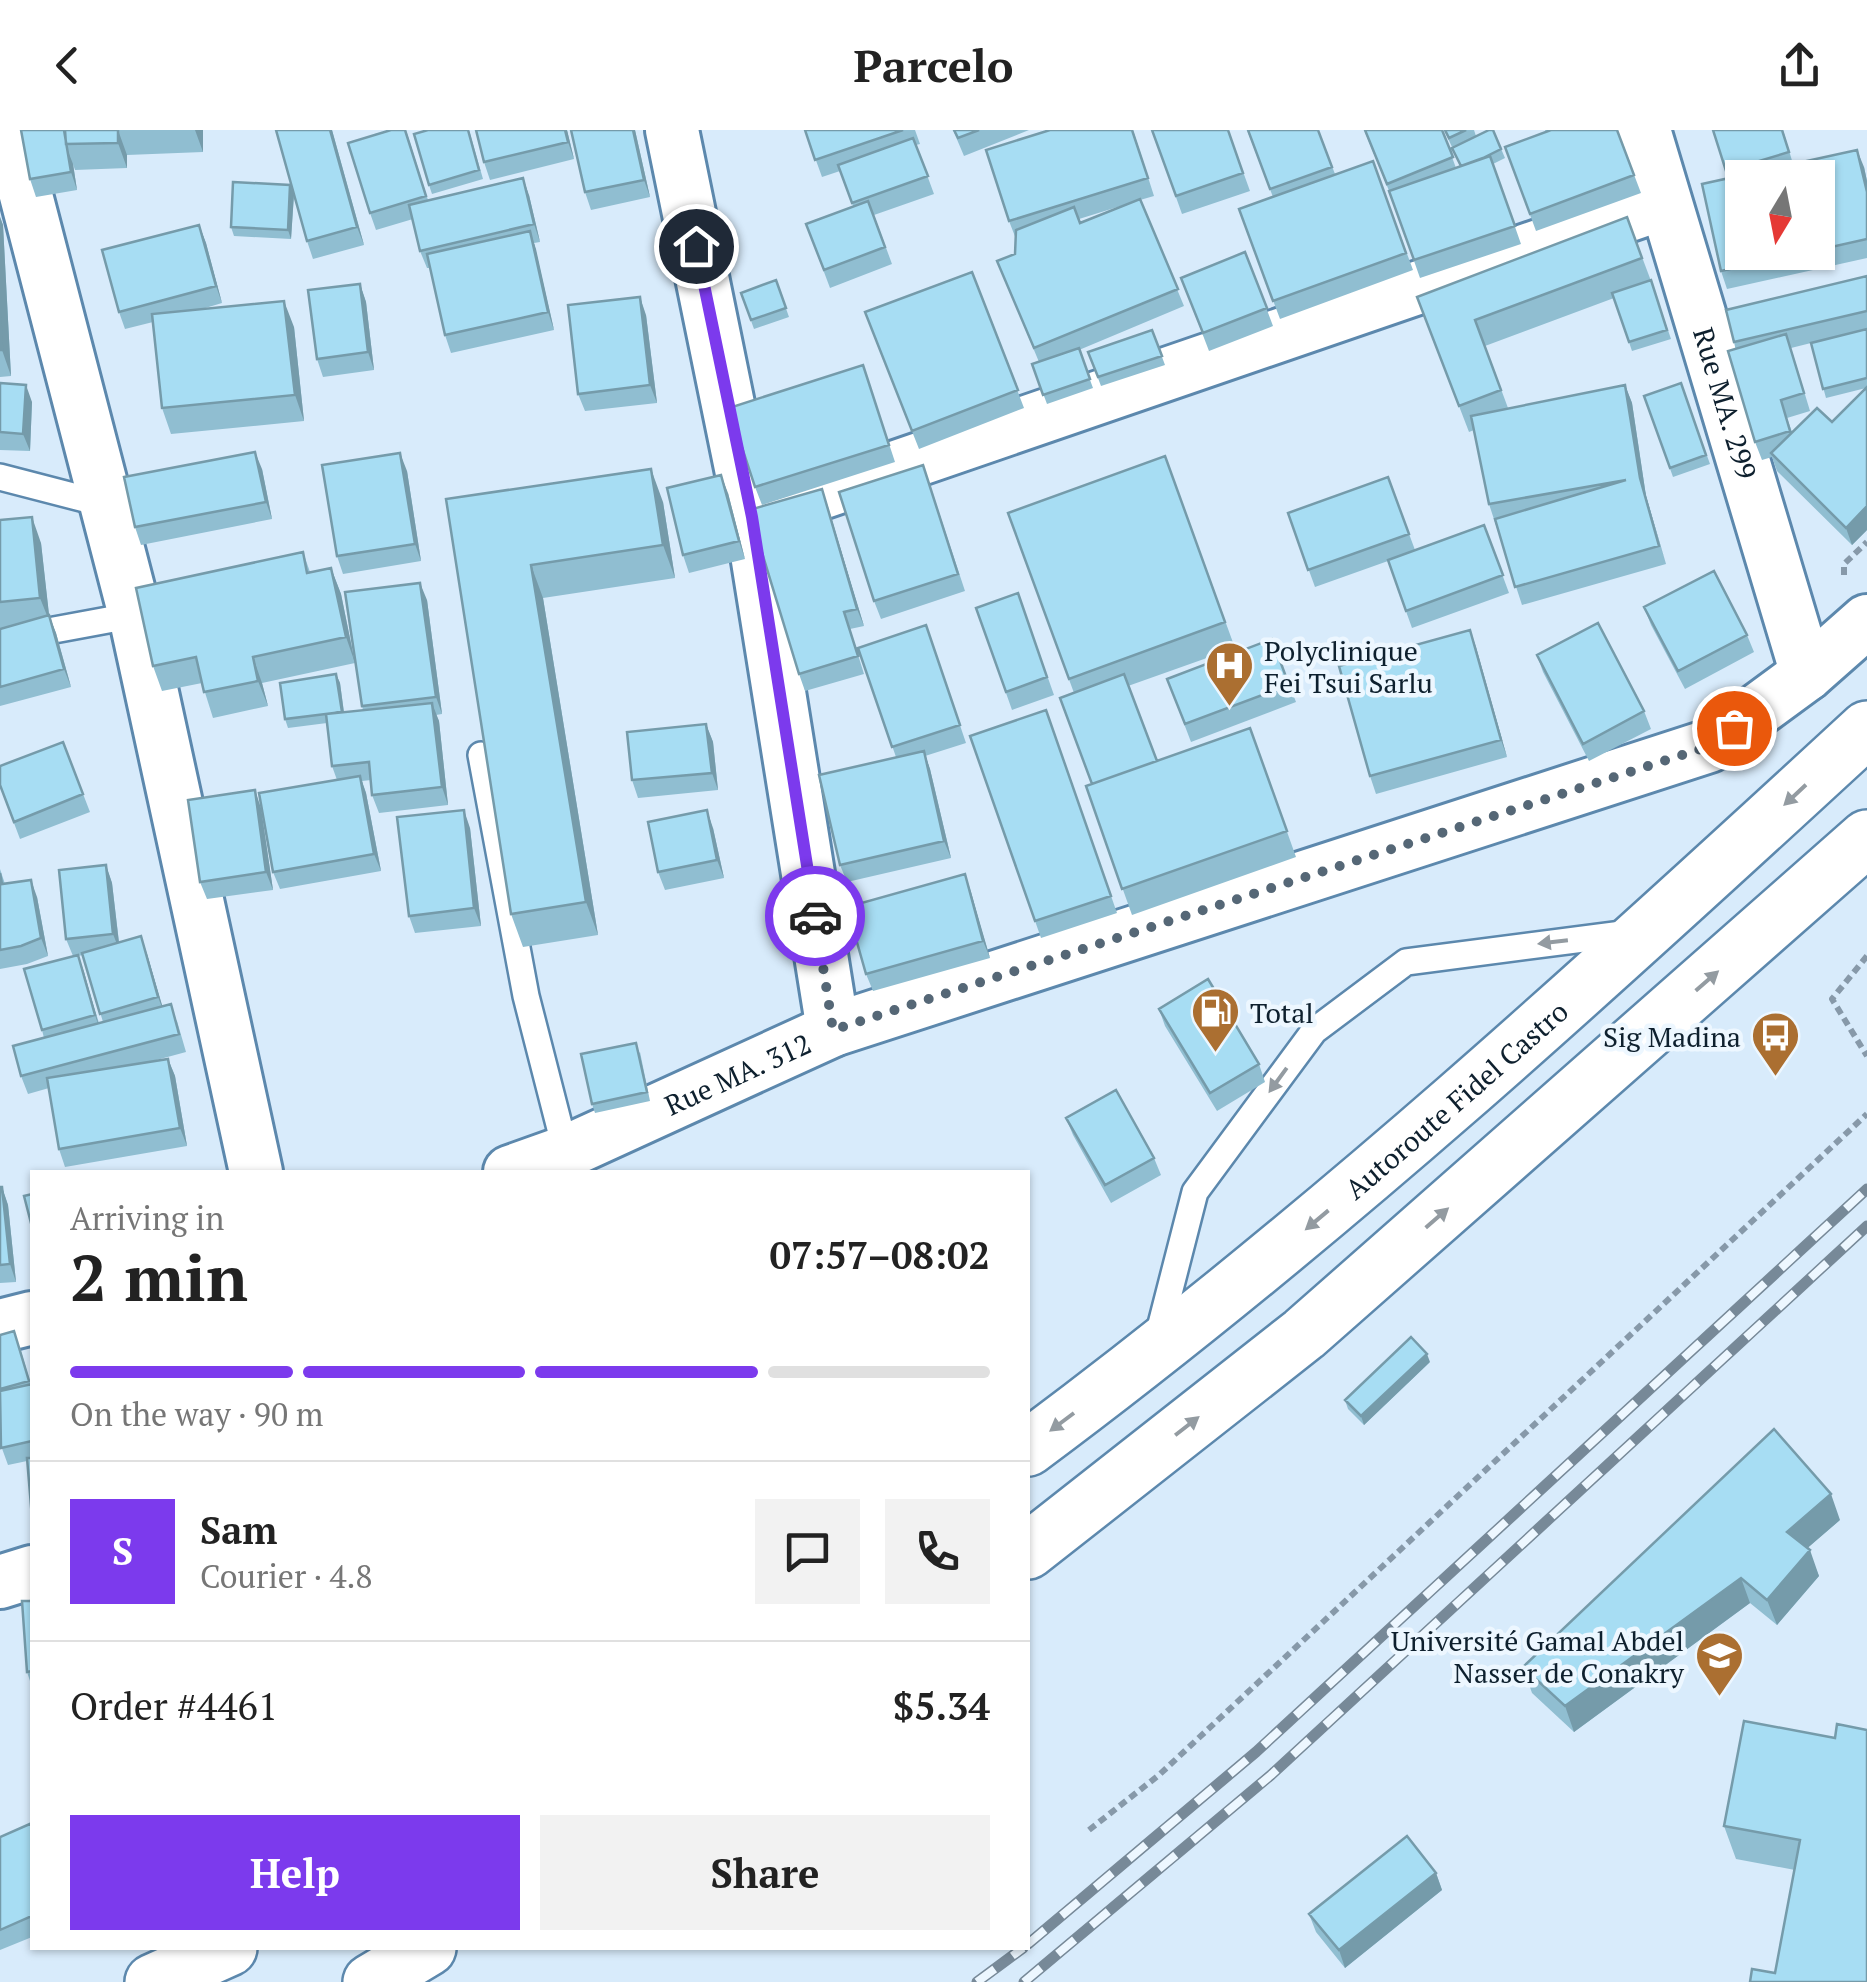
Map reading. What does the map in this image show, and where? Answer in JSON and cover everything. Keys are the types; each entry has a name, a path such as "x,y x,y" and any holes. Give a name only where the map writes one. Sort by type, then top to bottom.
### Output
{"highway":[{"name":"Autoroute Fidel Castro","path":"1030,1447 1154,1354 1367,1178 1650,930 1867,729"},
{"path":"1030,1549 1304,1334 1867,838"},
{"path":"153,1982 225,1950"},
{"path":"213,1982 268,1950"},
{"path":"371,1982 425,1950"}],"street":[{"path":"10,130 135,616 256,1170"},
{"path":"672,130 752,517 833,1030"},
{"name":"Rue MA. 299","path":"1644,130 1807,674"},
{"path":"752,517 1664,203"},
{"name":"Rue MA. 312","path":"516,1170 566,1152 833,1030 1710,746 1807,674 1867,621"},
{"path":"0,1326 30,1318"},
{"path":"0,1582 30,1573"}],"lane":[{"path":"0,477 104,504"},
{"path":"0,640 135,616"},
{"path":"481,756 526,996 566,1152"},
{"path":"1154,1354 1195,1192 1314,1030 1406,962 1650,930"}],"path":[{"path":"1844,564 1867,542"},
{"path":"1867,956 1832,999 1867,1056"},
{"path":"1089,1830 1158,1776 1867,1114"}],"building":[{"path":"21,130 64,130 71,172 30,179"},
{"path":"65,130 118,130 118,143 66,144"},
{"path":"276,130 330,130 357,227 307,241"},
{"path":"391,130 405,130 426,196 370,213 348,143"},
{"path":"468,130 479,170 429,185 414,134"},
{"path":"476,130 565,130 568,142 484,162"},
{"path":"571,130 633,130 644,180 585,192"},
{"path":"805,130 903,130 815,160"},
{"path":"954,130 979,130 958,138"},
{"path":"1050,130 1132,130 1148,178 1009,221 986,150"},
{"path":"1152,130 1228,130 1243,173 1176,196"},
{"path":"1248,130 1318,130 1332,167 1270,189"},
{"path":"1365,130 1442,130 1453,157 1387,184"},
{"path":"1445,130 1466,130 1449,138"},
{"path":"1493,130 1501,149 1461,166 1452,148"},
{"path":"1551,130 1617,130 1634,175 1530,214 1505,147"},
{"path":"1713,130 1782,130 1789,152 1762,160 1725,160 1725,168"},
{"path":"913,138 928,176 852,203 838,165"},
{"path":"1857,150 1867,192 1867,239 1835,246 1835,160 1811,160"},
{"path":"1490,156 1515,226 1414,260 1389,191"},
{"path":"1373,161 1406,253 1273,301 1239,209"},
{"path":"523,178 534,224 420,251 409,205"},
{"path":"1725,179 1725,270 1721,271 1702,184"},
{"path":"233,182 290,185 288,230 231,227"},
{"path":"1140,199 1178,289 1034,348 997,261 1015,254 1016,230 1074,207 1080,223"},
{"path":"868,201 885,247 824,270 806,224"},
{"path":"1627,217 1642,258 1475,320 1501,390 1459,406 1417,297"},
{"path":"199,225 216,286 119,312 102,250"},
{"path":"530,231 548,312 445,335 427,254"},
{"path":"1245,252 1267,308 1203,333 1181,278"},
{"path":"972,272 1018,390 912,431 865,312"},
{"path":"1867,276 1867,311 1734,342 1726,310"},
{"path":"776,280 786,308 751,320 741,293"},
{"path":"1651,280 1667,330 1629,342 1612,293"},
{"path":"360,284 368,352 317,359 308,290"},
{"path":"640,297 650,385 578,394 568,305"},
{"path":"284,301 295,395 162,408 152,314"},
{"path":"1867,329 1867,378 1823,389 1811,343"},
{"path":"1152,330 1162,356 1098,377 1088,352"},
{"path":"1786,334 1804,393 1781,400 1790,431 1755,442 1728,351"},
{"path":"1079,348 1090,379 1043,395 1032,364"},
{"path":"863,365 889,445 755,487 729,408"},
{"path":"0,383 26,385 23,434 0,432"},
{"path":"1681,383 1706,455 1670,468 1644,396"},
{"path":"1625,385 1640,478 1659,546 1515,587 1495,519 1626,480 1489,504 1471,416"},
{"path":"1867,387 1867,506 1846,528 1771,453 1817,408 1832,422"},
{"path":"255,452 266,502 135,527 124,477"},
{"path":"400,453 415,544 337,556 322,465"},
{"path":"1165,456 1225,622 1069,679 1008,513"},
{"path":"923,465 958,574 874,601 839,492"},
{"path":"651,469 663,545 531,565 586,902 511,914 446,499"},
{"path":"721,475 739,541 683,555 667,488"},
{"path":"1388,477 1409,534 1308,570 1288,513"},
{"path":"822,489 857,609 844,612 858,656 799,674 749,510"},
{"path":"32,517 40,598 0,602 0,520"},
{"path":"1484,525 1503,575 1406,611 1388,560"},
{"path":"303,552 307,573 331,568 346,637 253,657 258,681 204,692 196,657 153,666 136,588"},
{"path":"1714,571 1747,635 1678,671 1644,607"},
{"path":"420,583 436,697 362,706 345,592"},
{"path":"1018,593 1047,677 1006,692 976,608"},
{"path":"49,615 64,669 0,687 0,629"},
{"path":"1598,623 1644,711 1583,744 1537,655"},
{"path":"926,625 960,725 892,747 858,648"},
{"path":"1470,630 1501,740 1370,776 1339,666"},
{"path":"1272,639 1289,685 1185,724 1167,679"},
{"path":"336,674 342,712 285,719 280,683"},
{"path":"1124,674 1157,761 1092,784 1060,698"},
{"path":"432,703 442,787 372,795 369,762 332,766 326,714"},
{"path":"1046,710 1111,896 1035,921 970,736"},
{"path":"706,724 712,773 632,780 627,732"},
{"path":"1250,728 1287,831 1122,889 1086,786"},
{"path":"63,742 83,794 14,822 0,785 0,766"},
{"path":"924,751 944,841 840,865 819,775"},
{"path":"360,776 374,854 273,872 259,793"},
{"path":"255,790 266,872 200,882 188,800"},
{"path":"464,810 474,908 409,916 397,817"},
{"path":"707,810 717,860 658,872 648,822"},
{"path":"106,865 113,934 66,939 59,870"},
{"path":"0,873 2,884 31,880 41,938 0,950"},
{"path":"965,874 983,941 866,974 847,907"},
{"path":"141,936 158,997 100,1014 82,953"},
{"path":"78,955 95,1015 42,1030 24,969"},
{"name":"Total","path":"1208,979 1259,1064 1210,1093 1159,1009"},
{"path":"171,1004 179,1034 21,1076 13,1046"},
{"path":"636,1043 647,1092 592,1104 581,1054"},
{"path":"168,1059 180,1128 59,1149 47,1078"},
{"path":"1116,1090 1154,1158 1105,1185 1066,1118"},
{"path":"0,1187 10,1264 0,1265"},
{"path":"30,1194 30,1219 24,1196"},
{"path":"14,1331 29,1381 0,1389 0,1335"},
{"path":"1411,1337 1427,1354 1361,1416 1345,1400"},
{"path":"30,1384 30,1441 1,1448 0,1391"},
{"path":"1774,1429 1831,1494 1787,1532 1810,1550 1767,1600 1741,1578 1565,1706 1523,1667"},
{"path":"22,1601 30,1601 27,1672"},
{"path":"1744,1721 1835,1738 1837,1724 1867,1730 1867,1982 1750,1982 1752,1969 1775,1973 1800,1840 1724,1826"},
{"path":"30,1824 30,1917 0,1930 0,1837"},
{"path":"1407,1836 1436,1873 1339,1950 1309,1914"}],"railway":[{"path":"1030,1942 1256,1752 1867,1189"},
{"path":"1024,1982 1271,1775 1867,1226"},
{"path":"977,1982 1020,1950"}],"way so far":[{"path":"815,916 833,1030 1710,746 1734,728"}],"place":[{"name":"Polyclinique Fei Tsui Sarlu","path":"1229,708"},
{"name":"Total","path":"1215,1054"},
{"name":"Sig Madina","path":"1776,1078"},
{"name":"Université Gamal Abdel Nasser de Conakry","path":"1719,1698"}],"route":[{"path":"696,246 752,517 815,916"}]}
